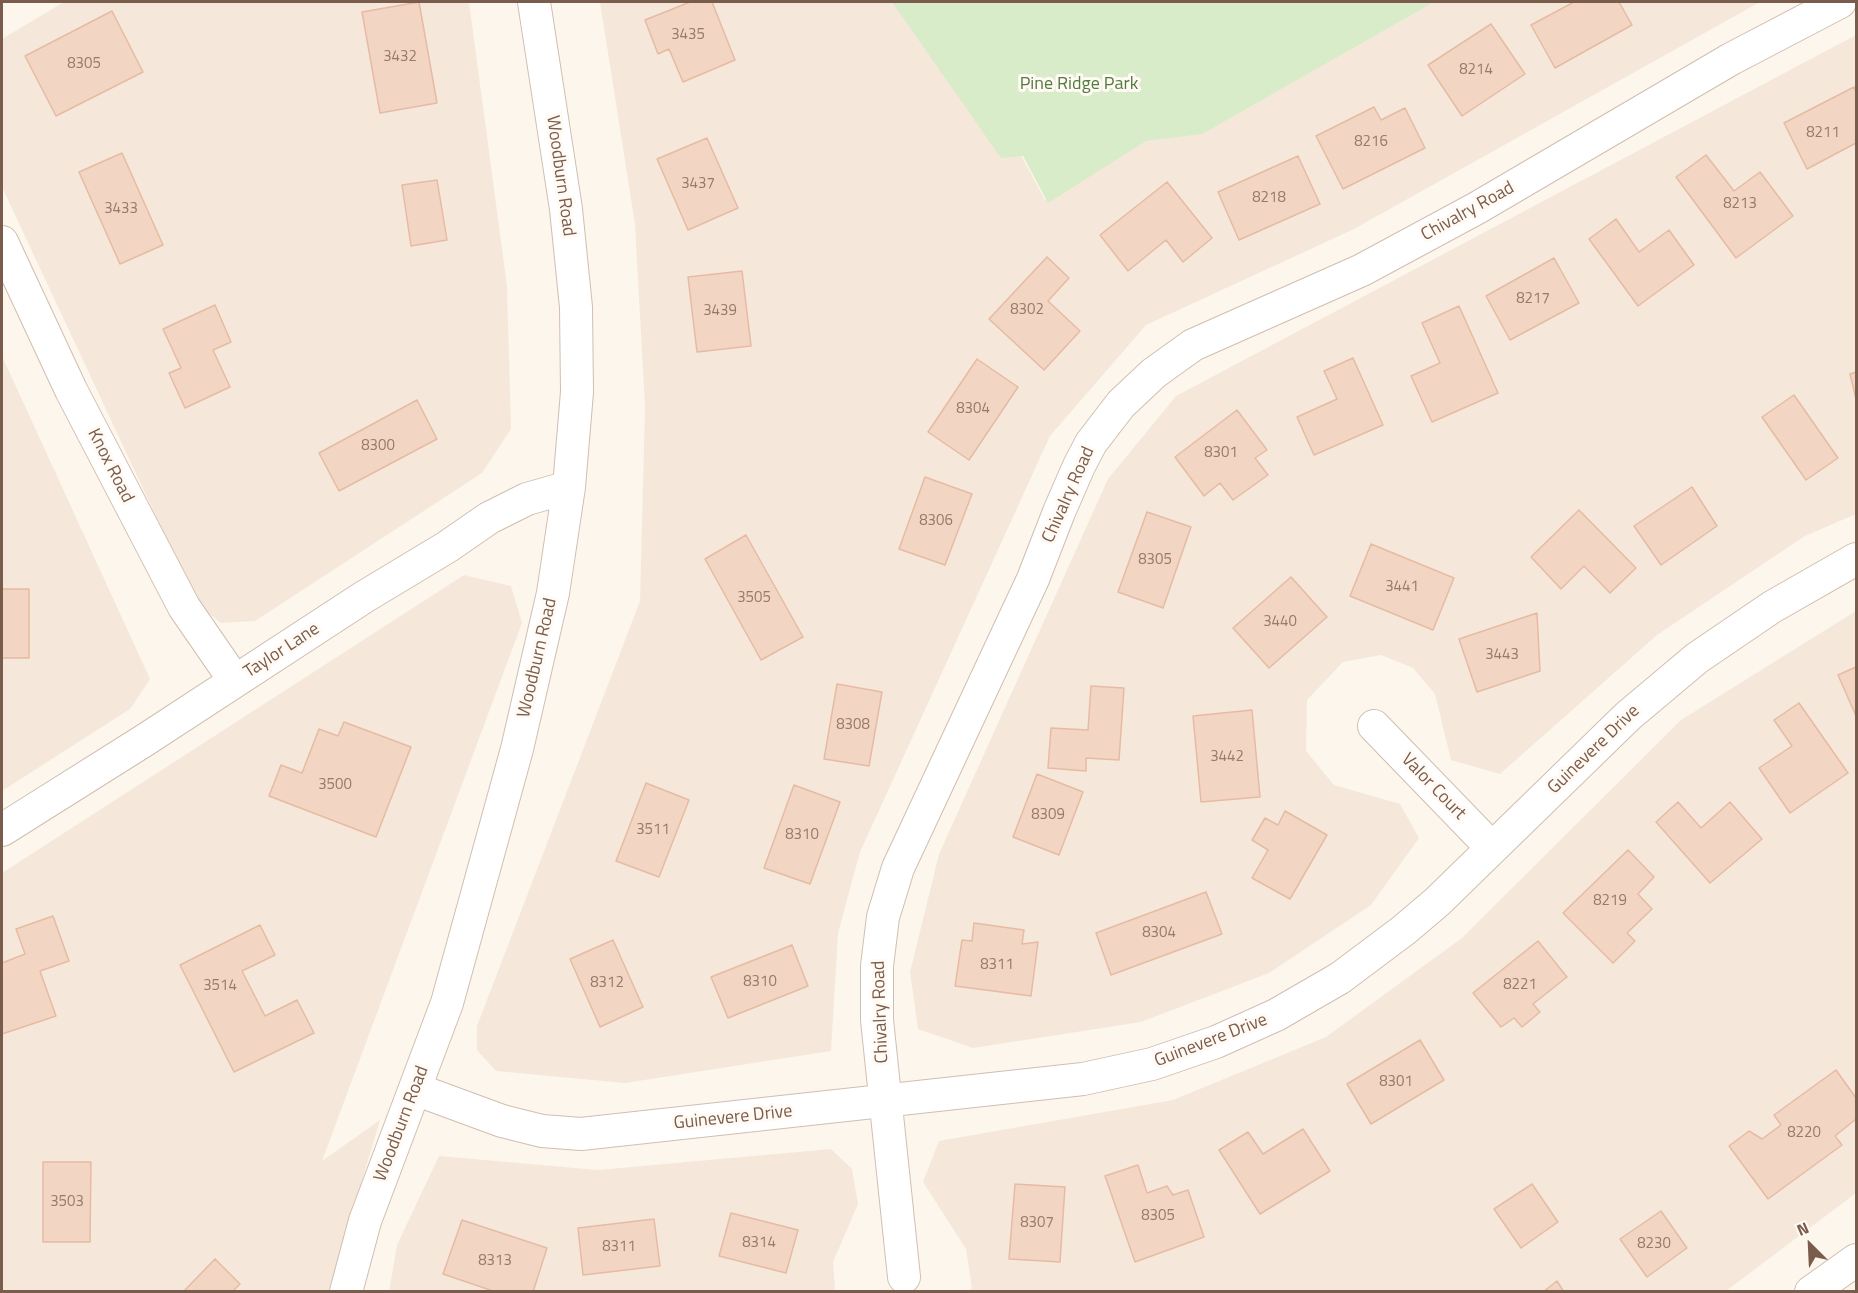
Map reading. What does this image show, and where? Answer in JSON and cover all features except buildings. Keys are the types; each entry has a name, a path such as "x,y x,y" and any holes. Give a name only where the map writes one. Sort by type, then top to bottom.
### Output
{"street":[{"name":"Woodburn Road","path":"345,1292 365,1221 447,1003 517,749 553,593 569,487 576,392 576,307 566,209 534,2"},
{"name":"Chivalry Road","path":"904,1277 877,1020 877,966 884,917 898,868 1034,579 1079,466 1092,443 1121,404 1154,373 1193,345 1372,264 1477,208 1731,59 1840,2"},
{"name":"Knox Road","path":"2,242 71,390 184,608 234,681"},
{"name":"Taylor Lane","path":"2,830 489,518 526,499 569,487"},
{"name":"Guinevere Drive","path":"415,1089 502,1121 542,1131 581,1134 1083,1079 1152,1064 1216,1042 1276,1015 1340,978 1404,930 1437,902 1628,716 1697,658 1772,607 1857,559"},
{"name":"Valor Court","path":"1374,726 1492,848"},
{"path":"1811,1292 1857,1260"}],"shaded area":[{"path":"64,2 469,2 507,286 511,429 482,473 255,621 221,623 197,604 2,187 2,39"},
{"path":"600,2 939,2 1045,200 1359,2 1760,2 1354,229 1146,325 1050,436 860,852 838,933 831,1051 625,1083 496,1071 477,1050 477,1026 640,601 645,407 635,224"},
{"path":"1856,35 1856,514 1805,536 1657,635 1500,774 1451,760 1435,694 1413,668 1381,655 1343,662 1307,700 1306,751 1334,785 1400,804 1419,838 1371,905 1269,973 1141,1022 973,1048 918,1029 910,972 939,854 1108,479 1176,396"},
{"path":"2,356 150,679 130,709 2,791"},
{"path":"464,575 511,586 522,623 322,1161 380,1120 329,1291 2,1292 2,873"},
{"path":"1856,611 1856,1193 1726,1291 970,1291 972,1288 966,1249 923,1182 939,1141 1173,1100 1326,1037 1462,938 1681,720"},
{"path":"831,1149 852,1169 858,1204 833,1262 835,1291 389,1292 397,1245 439,1156 598,1170"}],"green space":[{"name":"Pine Ridge Park","path":"892,2 1434,2 1202,134 1146,141 1048,203 1023,156 1001,158"}]}
